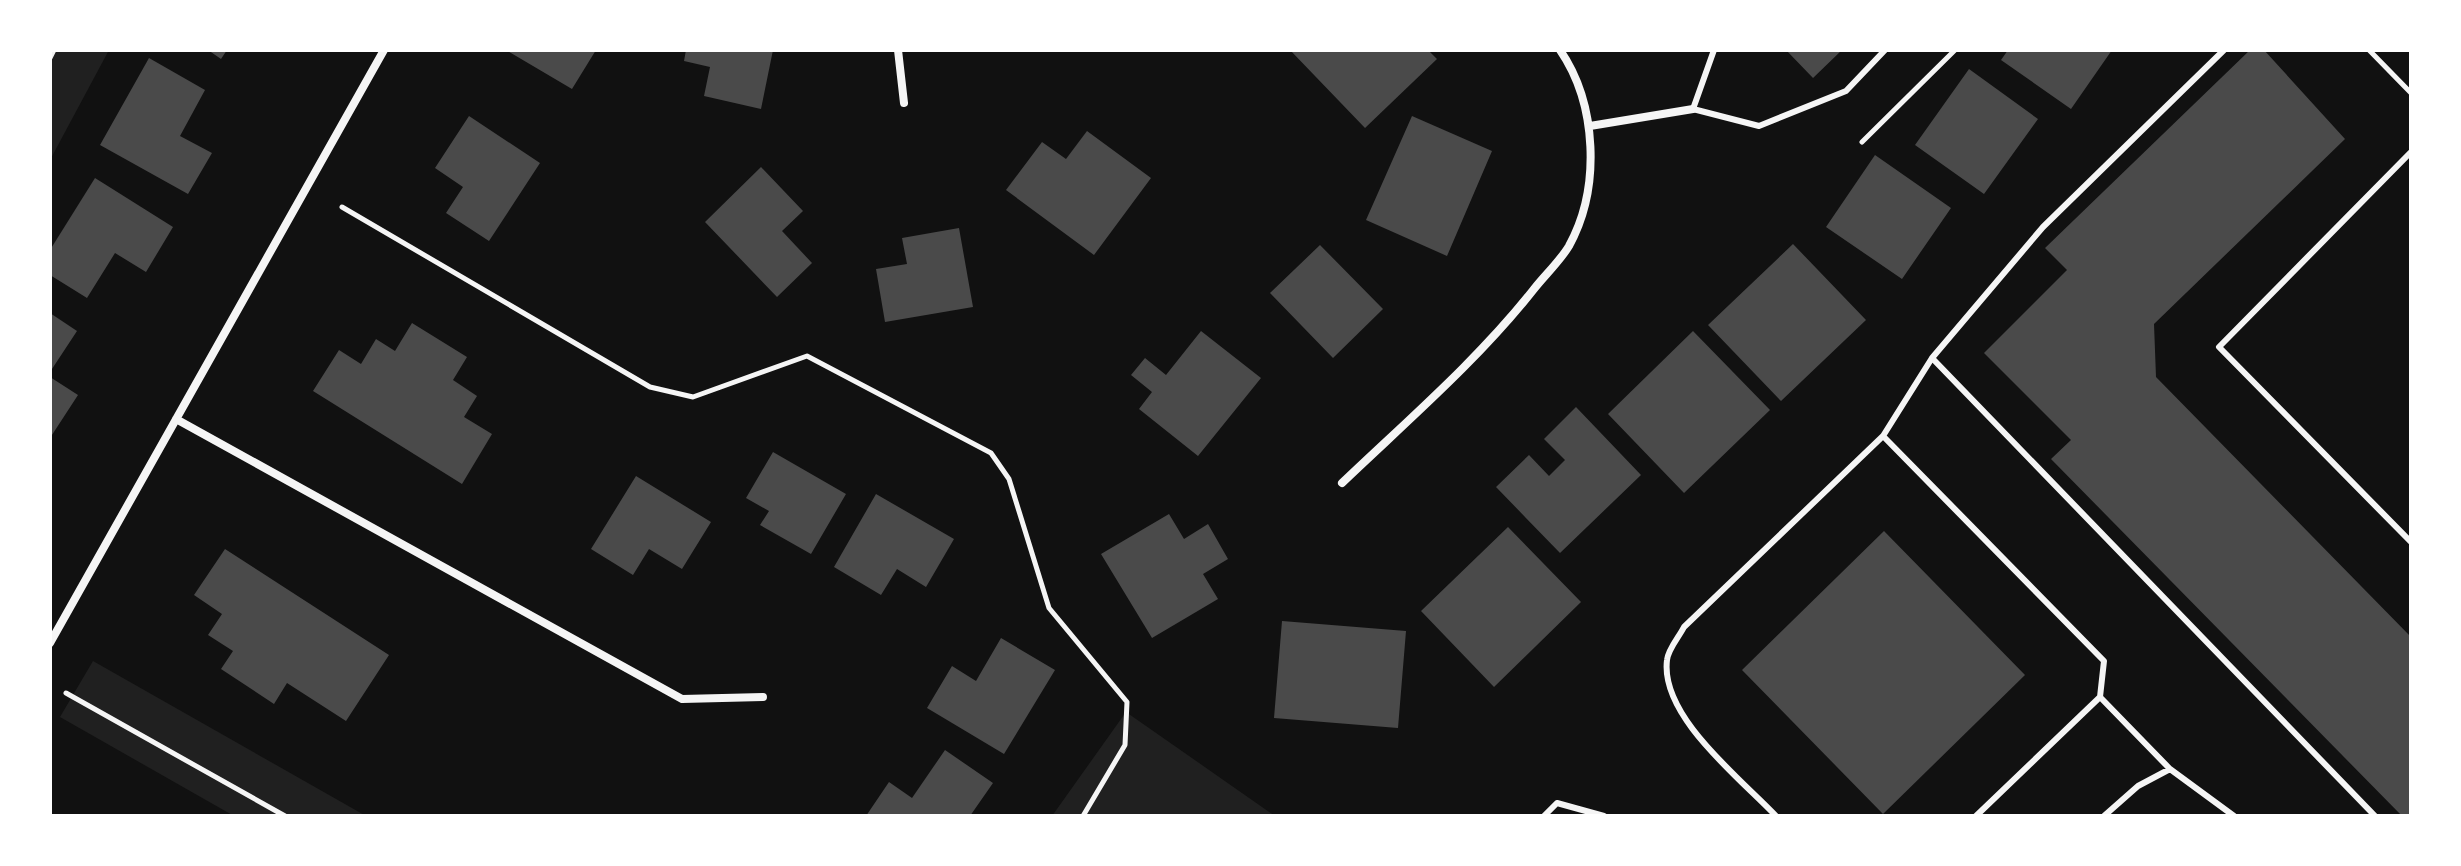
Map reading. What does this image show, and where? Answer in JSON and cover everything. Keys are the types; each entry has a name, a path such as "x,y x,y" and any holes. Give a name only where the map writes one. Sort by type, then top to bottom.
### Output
{"street":[{"path":"50,643 384,50"},
{"path":"898,50 904,103"},
{"path":"1342,483 1500,332 1569,246 1588,194 1590,126 1577,74 1560,50"},
{"path":"1590,126 1693,109"},
{"path":"176,419 682,699 763,697"}],"lane":[{"path":"1714,50 1693,109 1759,126 1846,91 1885,50"},
{"path":"1776,816 1680,715 1667,683 1667,657 1684,627 1883,436 1932,358 2043,227 2224,50"},
{"path":"2411,152 2219,347 2411,542"},
{"path":"1932,358 2375,816"},
{"path":"1883,436 2104,661 2100,697 1976,816"},
{"path":"2100,697 2170,769 2234,816"},
{"path":"2104,816 2138,786 2170,769"},
{"path":"1544,816 1557,803 1604,816"}],"path":[{"path":"50,58 54,50"},
{"path":"1862,142 1955,50"},
{"path":"2369,50 2411,93"},
{"path":"342,207 650,387 693,397 807,356 991,453 1009,479 1031,559 1049,608 1127,702 1125,745 1083,816"},
{"path":"66,693 285,816"}],"shaded area":[{"path":"50,50 109,50 50,160"},
{"path":"93,661 366,816 234,816 60,717"},
{"path":"1126,712 1275,816 1052,816"}],"building":[{"path":"208,50 227,50 221,59"},
{"path":"506,50 596,50 572,89"},
{"path":"686,50 773,50 761,109 704,96 710,67 684,61"},
{"path":"1290,50 1428,50 1437,59 1365,128"},
{"path":"1786,50 1842,50 1813,78"},
{"path":"2008,50 2112,50 2071,109 2001,60"},
{"path":"2250,50 2264,50 2345,139 2154,324 2156,377 2411,637 2411,816 2402,816 2051,459 2071,440 1984,353 2067,270 2045,248"},
{"path":"149,58 205,90 180,136 212,153 188,194 100,145"},
{"path":"1969,69 2038,119 1984,194 1915,145"},
{"path":"469,116 540,163 489,241 446,213 463,187 435,168"},
{"path":"1412,116 1492,151 1447,256 1366,220"},
{"path":"1087,131 1151,178 1094,255 1006,190 1042,142 1066,159"},
{"path":"1875,155 1951,208 1902,279 1826,227"},
{"path":"761,167 803,211 782,231 812,263 777,297 705,222"},
{"path":"95,178 173,227 146,272 115,253 87,298 50,275 50,250"},
{"path":"959,228 973,307 885,322 876,269 907,264 902,238"},
{"path":"1793,244 1866,320 1781,401 1708,325"},
{"path":"1320,245 1383,309 1333,358 1270,293"},
{"path":"50,313 77,331 50,372"},
{"path":"412,323 467,357 453,380 477,396 464,417 492,434 462,484 313,391 339,350 361,364 376,339 395,351"},
{"path":"1201,331 1261,378 1198,456 1139,409 1152,392 1131,375 1145,358 1166,375"},
{"path":"1693,331 1770,410 1684,493 1608,414"},
{"path":"50,377 78,395 50,438"},
{"path":"1576,407 1641,475 1560,553 1496,487 1529,455 1549,476 1565,460 1544,439"},
{"path":"773,452 846,494 811,554 760,525 769,511 746,498"},
{"path":"636,476 711,522 682,569 649,549 633,575 591,549"},
{"path":"876,494 954,539 926,587 897,569 881,595 834,567"},
{"path":"1169,514 1184,539 1208,524 1228,559 1203,574 1218,599 1152,638 1101,554"},
{"path":"1508,527 1581,602 1494,687 1421,611"},
{"path":"1884,531 2025,675 1883,814 1742,670"},
{"path":"225,549 389,655 346,721 287,683 274,704 221,669 233,651 208,635 222,614 194,595"},
{"path":"1282,621 1406,631 1398,728 1274,718"},
{"path":"1001,638 1055,670 1004,754 927,708 952,666 976,681"},
{"path":"945,750 993,783 970,816 866,816 889,782 912,798"}]}
